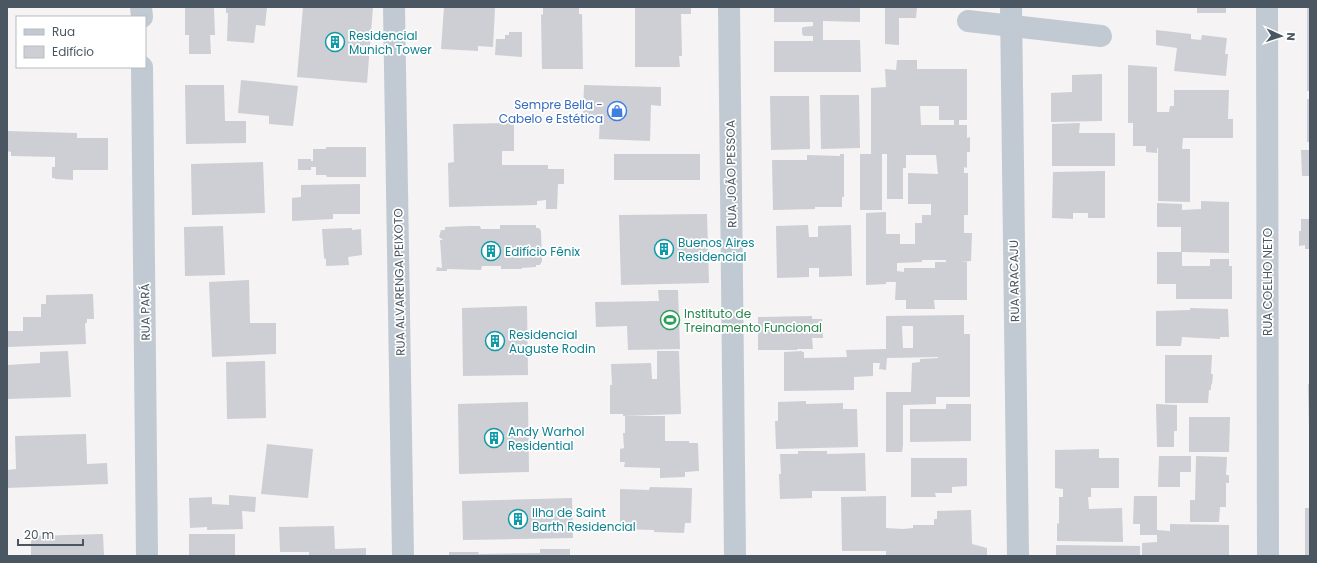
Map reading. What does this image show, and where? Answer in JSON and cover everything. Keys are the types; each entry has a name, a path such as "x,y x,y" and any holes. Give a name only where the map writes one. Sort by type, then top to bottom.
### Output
{"street":[{"name":"RUA ALVARENGA PEIXOTO","path":"394,7 404,556"},
{"name":"RUA JOÃO PESSOA","path":"729,7 735,556"},
{"name":"RUA COELHO NETO","path":"1267,7 1268,556"},
{"path":"968,21 1011,17 1101,36"},
{"name":"RUA ARACAJU","path":"1011,17 1018,556"},
{"name":"RUA PARÁ","path":"142,68 147,556"}],"building":[{"path":"185,7 214,7 215,35 210,35 211,54 189,54 189,35 185,35"},
{"path":"226,7 267,7 265,26 256,25 254,43 227,41 228,13 226,13"},
{"name":"Residencial Munich Tower","path":"303,7 373,7 367,83 297,77"},
{"path":"444,7 495,8 493,47 478,46 478,51 441,49"},
{"path":"543,7 579,7 579,14 582,14 583,69 542,69 541,14 543,15"},
{"path":"635,7 691,7 691,14 681,14 682,56 679,56 680,67 635,67"},
{"path":"774,7 860,7 860,22 823,21 823,40 860,40 861,72 774,72 774,41 813,41 813,36 804,36 802,34 802,28 813,26 813,22 774,22"},
{"path":"885,7 917,7 916,18 899,18 899,45 885,44"},
{"path":"1197,7 1226,7 1226,13 1197,13"},
{"path":"1307,7 1310,7 1310,91 1307,91"},
{"path":"1156,30 1191,34 1191,39 1201,40 1202,35 1227,38 1225,54 1228,54 1226,76 1174,71 1177,48 1156,45"},
{"path":"509,32 522,32 522,57 495,55 496,39 505,39 505,35 509,35"},
{"path":"897,60 917,60 917,69 967,69 967,120 959,120 959,125 967,125 967,138 970,137 970,152 967,152 967,168 964,167 964,173 968,173 968,215 964,215 964,233 972,233 971,261 961,262 967,262 967,300 934,300 935,309 906,309 906,300 895,300 896,282 866,285 866,213 886,212 886,234 900,234 900,244 915,244 915,223 922,223 922,215 931,215 931,204 908,204 908,173 938,174 936,155 906,155 906,168 903,168 903,199 887,199 887,154 882,154 882,210 860,210 860,154 871,154 871,88 886,87 885,69 896,70","holes":["920,106 939,106 939,120 954,120 954,125 921,125","922,260 946,260 946,262 935,262 935,268 904,268 904,272 897,271 897,263 922,262"]},
{"path":"1128,65 1157,67 1157,112 1169,112 1170,106 1174,106 1174,90 1229,90 1228,119 1233,119 1233,138 1183,138 1182,149 1190,149 1190,202 1158,201 1158,148 1157,153 1146,152 1146,146 1133,146 1133,123 1128,123"},
{"path":"1102,74 1102,121 1051,122 1051,93 1072,92 1072,75"},
{"path":"241,80 298,86 293,126 269,124 269,116 238,113"},
{"path":"185,85 224,85 225,121 246,121 246,143 186,144"},
{"name":"Sempre Bella - Cabelo e Estética","path":"584,85 661,87 661,106 651,105 650,141 599,139 600,117 583,117"},
{"path":"820,95 859,95 860,148 821,149"},
{"path":"770,96 809,96 810,149 771,150"},
{"path":"1307,99 1310,99 1310,142 1307,142"},
{"path":"514,123 514,151 502,151 502,165 548,165 548,169 564,169 564,184 558,184 557,209 546,209 546,200 537,201 537,205 449,207 448,163 454,162 453,124"},
{"path":"1080,123 1079,133 1115,133 1115,166 1052,166 1052,124"},
{"path":"7,131 77,133 77,138 108,138 108,170 73,170 73,180 52,178 52,167 55,167 55,157 11,156 11,152 7,151"},
{"path":"326,147 366,147 366,177 327,177 326,175 316,175 316,167 311,167 311,170 298,170 298,159 311,159 311,161 313,161 313,149 326,149"},
{"path":"1301,150 1310,150 1310,176 1302,176"},
{"path":"614,154 700,154 700,180 614,180"},
{"path":"840,154 844,154 844,197 842,197 842,207 773,210 772,160 807,160 807,155 840,156"},
{"path":"263,162 265,213 192,215 191,164"},
{"path":"1105,171 1105,218 1088,218 1088,213 1073,213 1073,219 1052,218 1053,172"},
{"path":"360,184 360,214 333,214 333,219 292,221 292,198 301,197 301,185"},
{"path":"1201,201 1229,202 1229,253 1182,252 1182,266 1210,266 1210,259 1229,259 1229,266 1232,266 1232,299 1176,299 1176,284 1157,284 1157,252 1181,252 1181,227 1157,227 1157,203 1182,204 1182,210 1201,209"},
{"name":"Buenos Aires Residencial","path":"707,214 709,283 621,285 619,215"},
{"path":"1301,219 1310,219 1310,249 1305,249 1305,245 1299,246"},
{"name":"Edifício Fênix","path":"500,225 536,225 536,228 539,228 541,231 542,261 540,265 536,265 536,267 521,268 522,269 501,269 501,266 482,266 481,270 447,269 447,271 436,271 437,267 442,268 440,240 443,240 439,237 441,230 445,230 445,227 480,226 481,229 500,229"},
{"path":"808,225 809,237 818,237 818,226 851,225 852,276 819,277 819,268 809,268 809,277 777,278 776,226"},
{"path":"223,226 225,275 185,276 184,227"},
{"path":"352,228 352,230 361,229 362,255 348,257 349,265 326,266 322,229"},
{"path":"249,280 250,323 276,323 276,354 212,357 209,282"},
{"path":"658,290 678,290 680,349 628,350 627,326 596,327 595,302 659,301"},
{"path":"93,294 94,319 87,319 85,324 86,344 7,347 7,331 23,331 23,317 41,317 41,304 46,304 46,295"},
{"name":"Residencial Auguste Rodin","path":"527,306 528,375 463,376 462,308"},
{"path":"1190,308 1228,309 1229,337 1220,337 1220,339 1182,337 1181,346 1156,346 1156,311 1190,310"},
{"path":"964,315 964,334 970,334 970,397 936,397 936,404 903,405 902,452 886,452 886,392 911,392 912,363 920,362 920,359 938,357 887,358 886,370 879,369 880,363 873,363 873,376 854,377 854,390 784,391 784,352 802,351 804,352 804,358 847,357 846,350 886,349 886,316","holes":["902,326 913,326 913,348 903,348"]},
{"path":"812,316 812,319 822,319 823,338 812,338 813,349 758,350 758,317"},
{"path":"68,351 71,397 7,399 7,365 40,363 40,352"},
{"path":"657,351 679,351 681,414 623,416 623,414 610,414 610,385 612,385 611,364 651,363 652,379 657,379"},
{"path":"1165,355 1212,355 1211,374 1213,374 1211,390 1209,390 1208,403 1165,403"},
{"path":"265,361 266,418 227,419 226,362"},
{"path":"1308,384 1310,384 1310,426 1309,426"},
{"path":"806,401 806,404 843,403 843,409 857,409 858,447 776,449 775,421 778,421 778,402"},
{"name":"Andy Warhol Residential","path":"528,402 529,472 459,474 458,404"},
{"path":"946,404 971,404 971,441 910,442 910,409 946,409"},
{"path":"1156,404 1177,405 1177,431 1174,431 1174,447 1157,447"},
{"path":"625,416 665,416 665,441 689,441 689,443 698,443 699,471 685,472 685,477 660,478 660,468 624,467 625,462 620,462 620,449 624,448 623,433 625,433"},
{"path":"1189,417 1230,417 1229,452 1189,452"},
{"path":"86,434 87,464 107,463 108,484 7,488 7,470 16,469 15,436"},
{"path":"267,444 313,449 308,498 261,494"},
{"path":"1099,449 1099,458 1119,458 1119,488 1091,488 1091,497 1088,497 1089,509 1122,508 1123,542 1057,541 1057,523 1059,524 1059,497 1063,497 1063,489 1055,488 1055,450"},
{"path":"798,451 827,451 827,454 865,453 866,491 812,491 812,498 780,499 780,454 798,454"},
{"path":"1159,456 1191,456 1191,472 1180,472 1180,487 1158,487"},
{"path":"1196,456 1227,457 1226,475 1229,475 1229,483 1226,483 1226,507 1220,507 1219,522 1190,522 1190,500 1195,500"},
{"path":"911,458 967,458 967,486 952,487 952,493 935,493 936,497 911,497"},
{"path":"650,487 692,488 691,523 685,523 684,533 620,529 620,489 649,490"},
{"path":"229,495 256,497 255,512 242,511 243,529 207,530 207,527 190,528 189,498 212,497 212,504 229,505"},
{"path":"886,496 886,528 903,529 913,528 913,525 934,525 934,519 937,519 937,511 971,510 972,544 987,548 987,556 886,556 886,551 842,551 841,497"},
{"path":"1134,496 1157,496 1157,530 1170,531 1170,524 1229,525 1229,556 1142,556 1142,543 1157,542 1157,535 1140,535 1140,524 1133,524"},
{"name":"Ilha de Saint Barth Residencial","path":"572,498 573,538 463,540 462,501"},
{"path":"1305,508 1310,508 1310,556 1305,556"},
{"path":"334,526 335,549 366,548 366,556 309,556 309,552 280,552 279,527"},
{"path":"103,534 104,556 31,556 31,536"},
{"path":"189,534 235,534 235,556 189,556"},
{"path":"1056,545 1140,546 1140,556 1056,556"},
{"path":"540,549 570,549 570,556 449,556 449,552 479,552 478,554 540,553"}],"place":[{"name":"Residencial Munich Tower","path":"335,42"},
{"name":"Sempre Bella - Cabelo e Estética","path":"617,111"},
{"name":"Buenos Aires Residencial","path":"664,249"},
{"name":"Edifício Fênix","path":"491,251"},
{"name":"Instituto de Treinamento Funcional","path":"670,320"},
{"name":"Residencial Auguste Rodin","path":"495,341"},
{"name":"Andy Warhol Residential","path":"494,438"},
{"name":"Ilha de Saint Barth Residencial","path":"518,519"}]}
